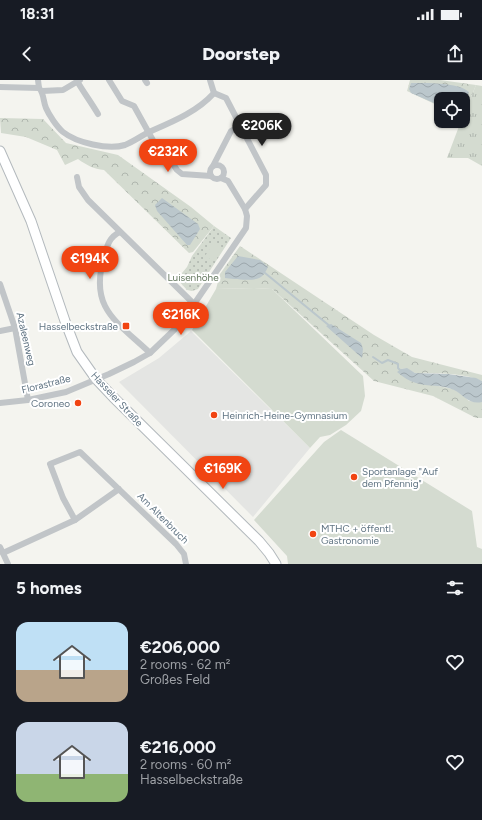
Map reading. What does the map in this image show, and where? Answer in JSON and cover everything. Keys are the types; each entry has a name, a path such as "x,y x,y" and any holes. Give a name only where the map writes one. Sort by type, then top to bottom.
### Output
{"main road":[{"name":"Hasseler Straße","path":"0,151 31,221 65,321 83,362 96,379 115,399 259,541 276,564"}],"street":[{"path":"38,80 46,107 53,120 63,132 74,139 109,147 124,145 170,124 206,102 214,93"},
{"path":"96,379 150,353 174,330 194,304 246,228 245,209 228,180 221,178 216,179 211,176 182,174 176,170 170,158 160,153 134,106 122,101 109,80"},
{"path":"210,80 214,93"},
{"path":"0,87 63,90 78,81 85,96 90,99 98,114"},
{"path":"214,93 226,98 266,175 266,185 245,209"},
{"path":"211,176 210,171 231,131 240,126"},
{"path":"213,166 218,165 223,168 224,173 221,178"},
{"path":"78,177 79,187 88,200 194,304"},
{"path":"120,232 113,235 110,239 103,260 99,282 102,299 112,317 150,353"},
{"name":"Azaleenweg","path":"0,284 15,328 28,400"},
{"path":"0,331 15,328"},
{"name":"Florastraße","path":"0,404 66,392 96,379"},
{"name":"Am Altenbruch","path":"75,520 50,464 80,452 176,544 184,554 186,564"},
{"path":"5,562 1,550 75,520 120,489"}],"shaded area":[{"name":"Heinrich-Heine-Gymnasium","path":"191,331 310,448 253,517 119,382 159,358"}],"green space":[{"path":"410,80 440,80 476,85 470,100 470,92 434,92 434,104 407,91"},
{"path":"476,85 482,86 482,166 468,158 447,158 458,128 470,128 470,100"},
{"path":"0,118 43,119 66,143 118,155 191,207 214,226 193,252 189,253 104,170 97,169 78,159 65,165 57,150 26,137 1,133"},
{"name":"Luisenhöhe","path":"214,226 231,238 198,289 192,291 187,290 177,279 187,267 192,256"},
{"path":"213,243 222,249 213,261 205,256"},
{"path":"240,246 374,335 412,357 482,375 482,381 462,375 417,373 407,369 401,369 438,386 453,389 469,401 482,401 482,418 476,418 433,396 374,381 272,289 216,289 220,274"},
{"name":"Heinrich-Heine-Gymnasium","path":"216,289 272,289 363,376 365,396 361,411 346,425 330,435 320,437 310,448 192,330"},
{"name":"Sportanlage \"Auf dem Pfennig\"","path":"341,430 472,511 477,547 482,549 482,564 288,564 287,556 254,520 324,442"}],"water":[{"path":"411,83 433,83 457,86 469,92 434,92 434,103 411,93 409,89"},
{"path":"162,198 198,224 200,229 190,245 187,245 157,211 155,205"},
{"path":"238,256 260,260 268,267 263,275 258,279 243,280 225,278 225,272"},
{"path":"331,324 361,343 363,349 362,358 326,326"},
{"path":"407,368 415,373 448,374 476,378 482,381 482,402 477,403 470,401 458,392 449,388 413,382 397,372 401,369"}],"waterway":[{"path":"265,273 331,327"},
{"path":"373,357 382,363 388,360 398,364 398,368 401,371"}],"place":[{"name":"Hasselbeckstraße","path":"126,326"},
{"name":"Coroneo","path":"78,403"},
{"name":"Heinrich-Heine-Gymnasium","path":"214,415"},
{"name":"Sportanlage \"Auf dem Pfennig\"","path":"354,477"},
{"name":"MTHC + öffentl. Gastronomie","path":"313,534"}]}
